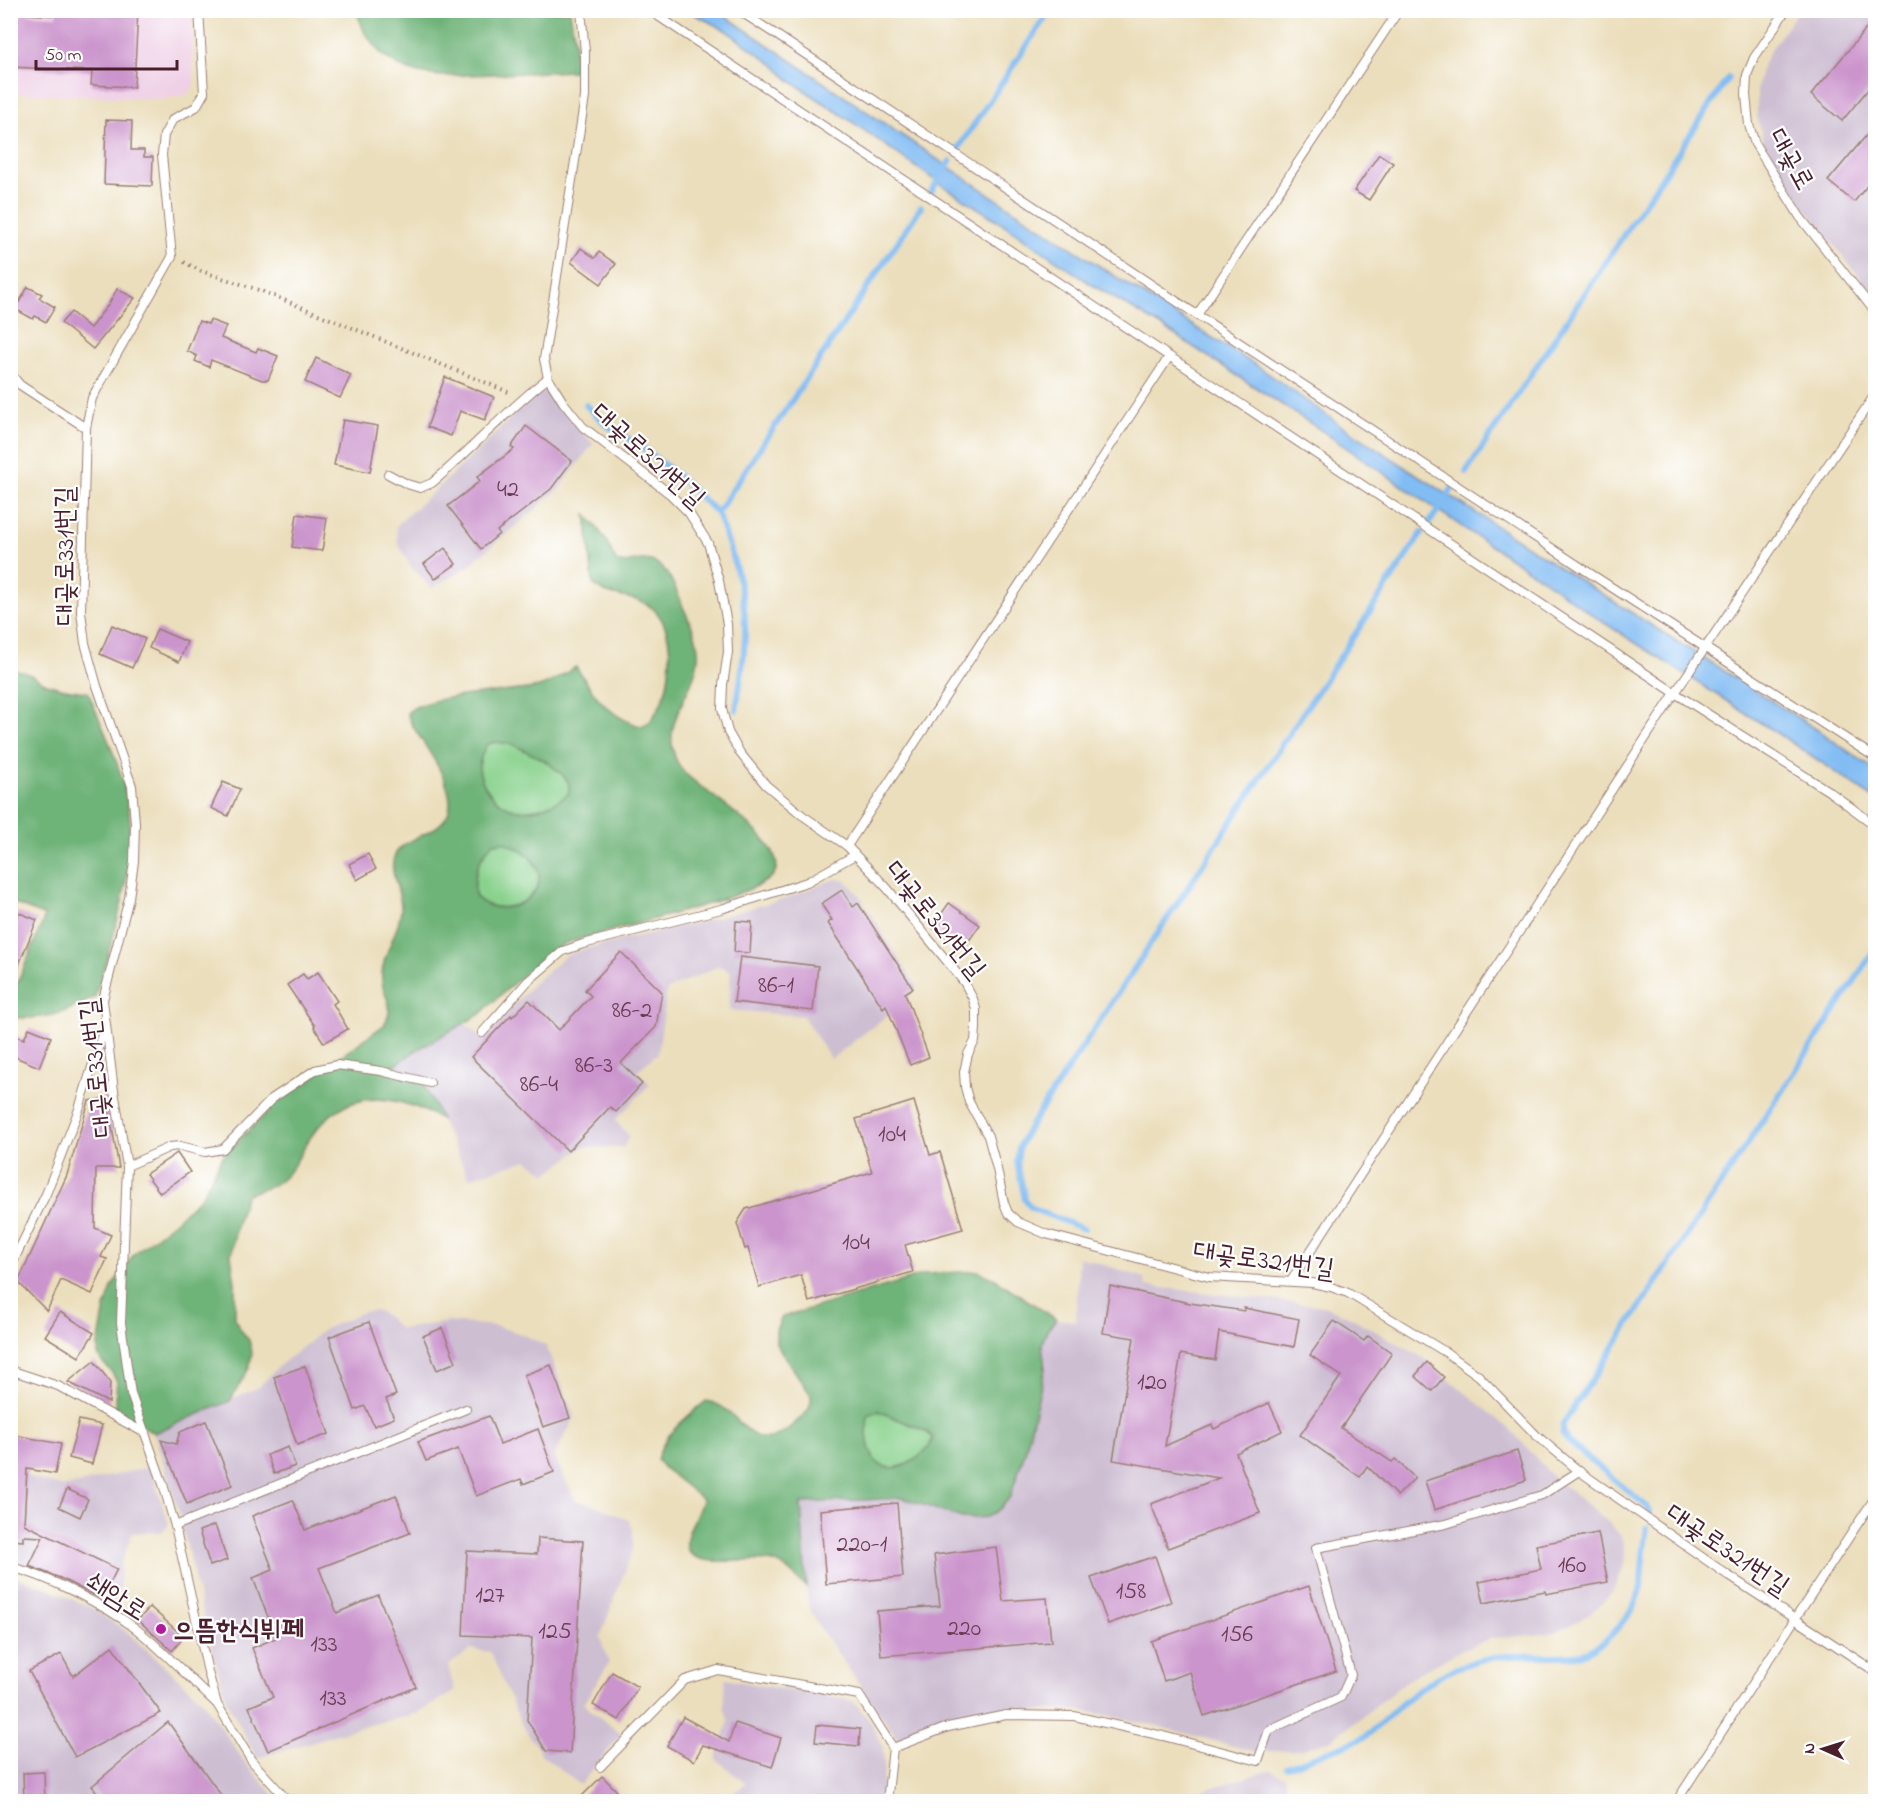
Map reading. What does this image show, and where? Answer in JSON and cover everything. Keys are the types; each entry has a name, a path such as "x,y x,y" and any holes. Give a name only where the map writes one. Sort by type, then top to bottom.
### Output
{"lane":[{"path":"172,257 162,155 164,135 173,119 196,107 204,93 199,10"},
{"name":"대곶로321번길","path":"581,10 585,52 585,97 544,358 548,378 583,427 670,494 689,513 708,543 719,581 727,624 728,652 722,710 728,732 740,753 766,785 802,815 848,846 887,888 964,982 976,1009 975,1041 968,1054 964,1072 965,1088 969,1102 988,1136 1008,1213 1018,1222 1046,1234 1209,1277 1312,1283 1348,1293 1447,1353 1479,1376 1536,1435 1578,1471 1795,1619 1676,1802"},
{"path":"649,10 1675,693 1830,792 1875,826"},
{"path":"738,10 1197,315 1875,758"},
{"path":"1197,315 1399,10"},
{"name":"대곶로","path":"1786,10 1754,58 1747,75 1749,125 1755,144 1800,217 1875,313"},
{"name":"대곶로331번길","path":"172,257 92,398 86,428 81,612 85,643 97,686 132,786 135,823 134,861 129,898 103,1000 114,1091 127,1166 121,1323 131,1394 163,1484 175,1526 217,1704 250,1760 290,1802"},
{"path":"848,846 1169,357"},
{"path":"10,373 20,385 86,428"},
{"path":"388,474 420,488 432,483 523,398 548,378"},
{"path":"1291,1281 1675,693 1875,393"},
{"path":"482,1033 528,981 563,951 582,944 721,909 807,882 855,855"},
{"path":"10,1268 50,1183 79,1109 106,1023"},
{"name":"대곶로331번길","path":"127,1166 170,1147 180,1146 205,1152 223,1149 273,1098 315,1070 337,1065 381,1071 430,1083"},
{"path":"10,1370 58,1386 145,1433"},
{"path":"175,1526 465,1409"},
{"path":"893,1748 948,1727 1006,1715 1074,1716 1258,1761 1269,1730 1341,1697 1351,1675 1316,1548 1446,1524 1542,1495 1578,1471"},
{"path":"1875,1496 1795,1619 1875,1672"},
{"name":"쇄암로","path":"10,1567 54,1583 92,1602 135,1628 217,1704"},
{"path":"600,1767 686,1680 718,1670 859,1695 893,1748 887,1802"}],"path":[{"path":"172,257 201,271 282,299 523,398"}],"shaded area":[{"path":"11,11 191,11 194,85 188,94 165,99 11,93"},
{"path":"1798,11 1875,11 1875,297 1807,211 1764,142 1757,116 1760,72 1770,51"},
{"path":"548,391 593,444 558,490 466,568 432,588 412,568 398,544 396,526 483,446 536,392"},
{"path":"835,879 846,881 859,895 917,987 893,1011 831,1059 803,1016 729,1010 731,971 719,966 667,990 658,1053 637,1071 650,1084 615,1120 629,1136 623,1148 583,1147 547,1174 527,1160 469,1178 422,1081 386,1072 418,1049 464,1023 483,1039 533,984 565,956 587,948 716,918 784,899"},
{"path":"1079,1257 1145,1278 1146,1286 1324,1306 1350,1317 1422,1357 1512,1431 1551,1475 1609,1523 1621,1536 1625,1550 1624,1566 1616,1586 1600,1606 1555,1633 1490,1639 1461,1650 1409,1679 1330,1740 1300,1750 1256,1752 1157,1726 1080,1710 1007,1711 947,1723 899,1741 818,1625 809,1608 801,1503 903,1498 962,1518 975,1518 987,1517 1010,1497 1025,1452 1044,1369 1042,1344 1046,1332 1056,1319 1076,1321"},
{"path":"376,1310 400,1329 449,1322 496,1326 524,1335 546,1346 575,1417 554,1456 575,1500 600,1507 629,1520 633,1530 633,1549 600,1637 609,1663 583,1704 621,1734 580,1785 542,1755 521,1723 490,1652 472,1649 448,1666 455,1691 416,1714 357,1728 257,1758 226,1700 180,1515 154,1433 259,1387 278,1367 325,1329 363,1312"},
{"path":"150,1467 169,1524 162,1532 132,1533 121,1563 120,1587 111,1606 23,1565 11,1562 10,1472 64,1487"},
{"path":"10,1575 45,1587 92,1608 126,1631 202,1700 247,1765 280,1801 12,1801"},
{"path":"725,1679 853,1701 869,1719 883,1747 881,1801 720,1801 746,1784 716,1759 729,1721 724,1707"},
{"path":"1271,1770 1286,1777 1286,1801 1166,1801"}],"green space":[{"path":"356,11 570,11 575,42 575,71 441,76 418,73 399,66 382,55 365,33"},
{"path":"586,514 604,537 618,563 642,560 653,562 660,565 670,577 692,628 698,650 694,676 673,727 672,741 675,757 680,767 694,782 759,834 770,848 776,862 774,874 762,883 740,893 710,903 563,944 527,971 479,1015 418,1049 386,1072 422,1081 441,1119 405,1103 370,1099 353,1102 323,1121 283,1179 270,1187 246,1194 236,1227 231,1255 235,1283 235,1319 249,1340 252,1353 249,1368 230,1401 154,1433 119,1412 115,1400 117,1381 98,1354 105,1308 113,1285 134,1254 201,1197 223,1156 278,1102 384,1025 388,1017 389,1005 383,989 383,966 398,926 401,909 393,861 400,848 442,822 448,814 450,804 442,773 407,713 417,706 432,701 539,687 576,667 610,710 634,724 647,725 661,704 670,664 668,636 664,624 651,607 600,590 593,584","holes":["496,742 512,744 544,760 562,774 569,783 569,793 551,804 524,811 510,808 496,800 482,781 479,766 487,744","504,842 527,855 538,869 539,883 532,895 520,904 505,908 489,906 475,896 477,867 483,855 493,843"]},
{"path":"10,670 27,673 45,683 69,690 88,692 121,775 128,804 130,828 130,852 122,902 95,997 64,1012 35,1018 11,1018 11,999 45,916 11,902"},
{"path":"496,742 512,744 544,760 562,774 569,783 569,793 551,804 524,811 510,808 496,800 482,781 479,766 487,744"},
{"path":"504,842 527,855 538,869 539,883 532,894 520,903 505,907 489,905 475,896 476,874 484,855 493,843"},
{"path":"978,1271 995,1279 1056,1319 1046,1332 1042,1344 1045,1369 1025,1452 1010,1497 1000,1509 987,1517 962,1518 903,1498 801,1503 806,1587 787,1569 773,1562 711,1561 691,1554 687,1547 688,1535 702,1499 657,1460 670,1434 706,1401 719,1405 729,1412 755,1436 765,1438 778,1435 804,1415 809,1409 811,1400 811,1395 776,1344 776,1330 782,1317 926,1274","holes":["878,1411 926,1431 933,1438 925,1451 903,1466 887,1467 875,1460 869,1448 868,1415"]},
{"path":"878,1411 926,1431 933,1438 930,1445 918,1457 903,1466 895,1468 879,1464 869,1448 867,1434 868,1415"}],"water":[{"path":"688,11 716,11 725,16 980,188 1259,367 1342,426 1816,729 1875,770 1875,799 1797,746 1598,619 1544,580 1322,431 1166,329 1091,284 940,184 789,80 774,65 725,30"}],"building":[{"path":"57,10 138,10 134,87 91,85 92,71 10,67 10,13 57,16"},
{"path":"1875,18 1875,81 1842,121 1811,95"},
{"path":"106,120 132,121 131,150 144,150 144,157 153,157 152,186 104,184"},
{"path":"1875,125 1875,176 1854,202 1828,181"},
{"path":"1379,154 1393,163 1369,200 1354,191"},
{"path":"581,248 595,258 599,252 616,264 601,284 571,262"},
{"path":"28,287 42,294 39,298 55,307 46,322 35,316 33,319 15,309"},
{"path":"117,289 135,298 93,349 61,323 71,312 90,328"},
{"path":"210,320 226,326 221,338 256,352 258,348 278,356 268,380 262,380 211,360 209,367 195,361 197,356 187,351 199,321 208,324"},
{"path":"316,358 351,375 340,398 305,382"},
{"path":"445,377 494,397 485,420 460,411 451,436 427,427"},
{"path":"343,420 378,426 370,472 334,465"},
{"path":"526,426 572,461 551,489 497,531 499,534 481,549 448,506 480,481 477,477 514,449 511,447"},
{"path":"297,514 327,518 322,551 292,547"},
{"path":"445,548 456,564 435,579 424,564"},
{"path":"112,625 145,639 132,668 100,654"},
{"path":"157,629 187,642 179,662 149,648"},
{"path":"223,782 240,789 228,816 211,808"},
{"path":"368,854 376,869 357,880 349,864"},
{"path":"842,890 853,907 858,903 913,988 905,993 929,1057 910,1065 886,1005 883,1008 828,923 832,920 821,904"},
{"path":"949,903 980,925 963,949 932,927"},
{"path":"10,909 37,920 11,984 10,984"},
{"path":"736,921 752,922 750,953 734,952"},
{"path":"621,952 662,992 656,1027 621,1063 642,1084 616,1112 610,1107 568,1151 471,1057 511,1015 512,1017 529,1000 559,1030 591,996 585,990"},
{"path":"740,957 818,966 813,1011 734,1002"},
{"path":"318,972 337,1001 333,1004 348,1029 324,1043 287,985 303,974 307,979"},
{"path":"29,1028 51,1037 39,1067 10,1055 10,1034 24,1039"},
{"path":"107,1098 119,1168 96,1168 95,1228 111,1235 101,1257 107,1259 92,1294 61,1280 47,1311 18,1282 67,1175 89,1101"},
{"path":"914,1101 930,1155 940,1152 963,1229 905,1245 913,1272 809,1302 801,1275 759,1287 748,1248 745,1249 737,1223 746,1209 872,1172 856,1119"},
{"path":"177,1153 190,1172 160,1193 146,1174"},
{"path":"1110,1286 1190,1303 1244,1311 1244,1308 1299,1319 1294,1347 1219,1332 1215,1360 1181,1354 1165,1446 1212,1425 1214,1429 1269,1403 1282,1431 1236,1453 1260,1513 1168,1548 1151,1504 1219,1478 1113,1460 1134,1338 1103,1333"},
{"path":"60,1312 94,1333 79,1357 45,1336"},
{"path":"1334,1321 1364,1341 1368,1336 1392,1353 1341,1428 1392,1462 1395,1459 1415,1478 1397,1496 1367,1466 1360,1477 1300,1435 1341,1376 1310,1355"},
{"path":"369,1322 396,1395 386,1399 394,1418 374,1426 365,1406 355,1410 329,1337"},
{"path":"442,1328 456,1362 437,1370 423,1336"},
{"path":"94,1361 110,1382 109,1403 68,1382"},
{"path":"1427,1362 1444,1377 1432,1391 1415,1376"},
{"path":"551,1365 570,1418 543,1427 524,1375"},
{"path":"305,1366 329,1434 297,1445 274,1377"},
{"path":"489,1416 500,1444 538,1429 554,1472 523,1484 521,1479 476,1496 458,1449 426,1461 418,1442"},
{"path":"79,1420 102,1425 92,1464 69,1458"},
{"path":"206,1421 232,1485 187,1504 161,1440 176,1444 180,1432"},
{"path":"10,1434 61,1444 55,1474 27,1469 24,1524 117,1569 102,1599 60,1578 29,1566 43,1537 23,1536 23,1541 10,1540"},
{"path":"288,1447 295,1466 274,1474 267,1455"},
{"path":"1517,1451 1526,1480 1434,1510 1425,1481"},
{"path":"67,1489 88,1499 80,1517 59,1507"},
{"path":"396,1495 410,1533 319,1568 337,1613 378,1595 416,1687 268,1751 249,1707 273,1697 252,1648 276,1638 253,1578 273,1570 252,1516 293,1500 305,1530"},
{"path":"897,1503 903,1577 826,1584 820,1510"},
{"path":"215,1525 227,1560 210,1566 199,1531"},
{"path":"1598,1533 1608,1582 1484,1603 1479,1582 1541,1569 1536,1545"},
{"path":"538,1538 583,1541 570,1753 546,1751 527,1720 532,1638 463,1635 467,1551 537,1554"},
{"path":"996,1547 1003,1601 1047,1598 1051,1642 881,1656 877,1611 940,1606 934,1555"},
{"path":"1155,1556 1171,1602 1108,1624 1091,1578"},
{"path":"1309,1586 1336,1671 1204,1716 1190,1672 1164,1681 1151,1641"},
{"name":"으뜸한식뷔페","path":"150,1607 184,1637 172,1651 138,1620"},
{"path":"112,1646 161,1713 75,1757 29,1671 61,1654 73,1676"},
{"path":"612,1672 638,1687 619,1720 593,1705"},
{"path":"683,1717 729,1742 735,1723 781,1738 772,1767 703,1745 694,1761 667,1746"},
{"path":"168,1722 226,1802 105,1802 92,1786"},
{"path":"817,1725 860,1729 859,1746 815,1742"},
{"path":"44,1772 45,1802 24,1802 23,1773"},
{"path":"602,1776 617,1791 606,1802 576,1802"}],"waterway":[{"path":"958,149 1050,10"},
{"path":"1466,472 1728,78"},
{"path":"931,192 950,161"},
{"path":"736,710 744,651 745,616 737,570 717,513 921,207"},
{"path":"586,405 608,426 643,448 675,473 717,513"},
{"path":"1430,522 1452,489"},
{"path":"1084,1229 1031,1208 1025,1200 1017,1162 1019,1148 1025,1134 1422,533"},
{"path":"1650,1513 1645,1505 1568,1441 1562,1432 1563,1424 1876,948"},
{"path":"1287,1767 1361,1739 1419,1690 1455,1669 1476,1661 1497,1657 1573,1655 1595,1648 1620,1625 1638,1596 1647,1528"}],"place":[{"name":"으뜸한식뷔페","path":"161,1629"}]}
